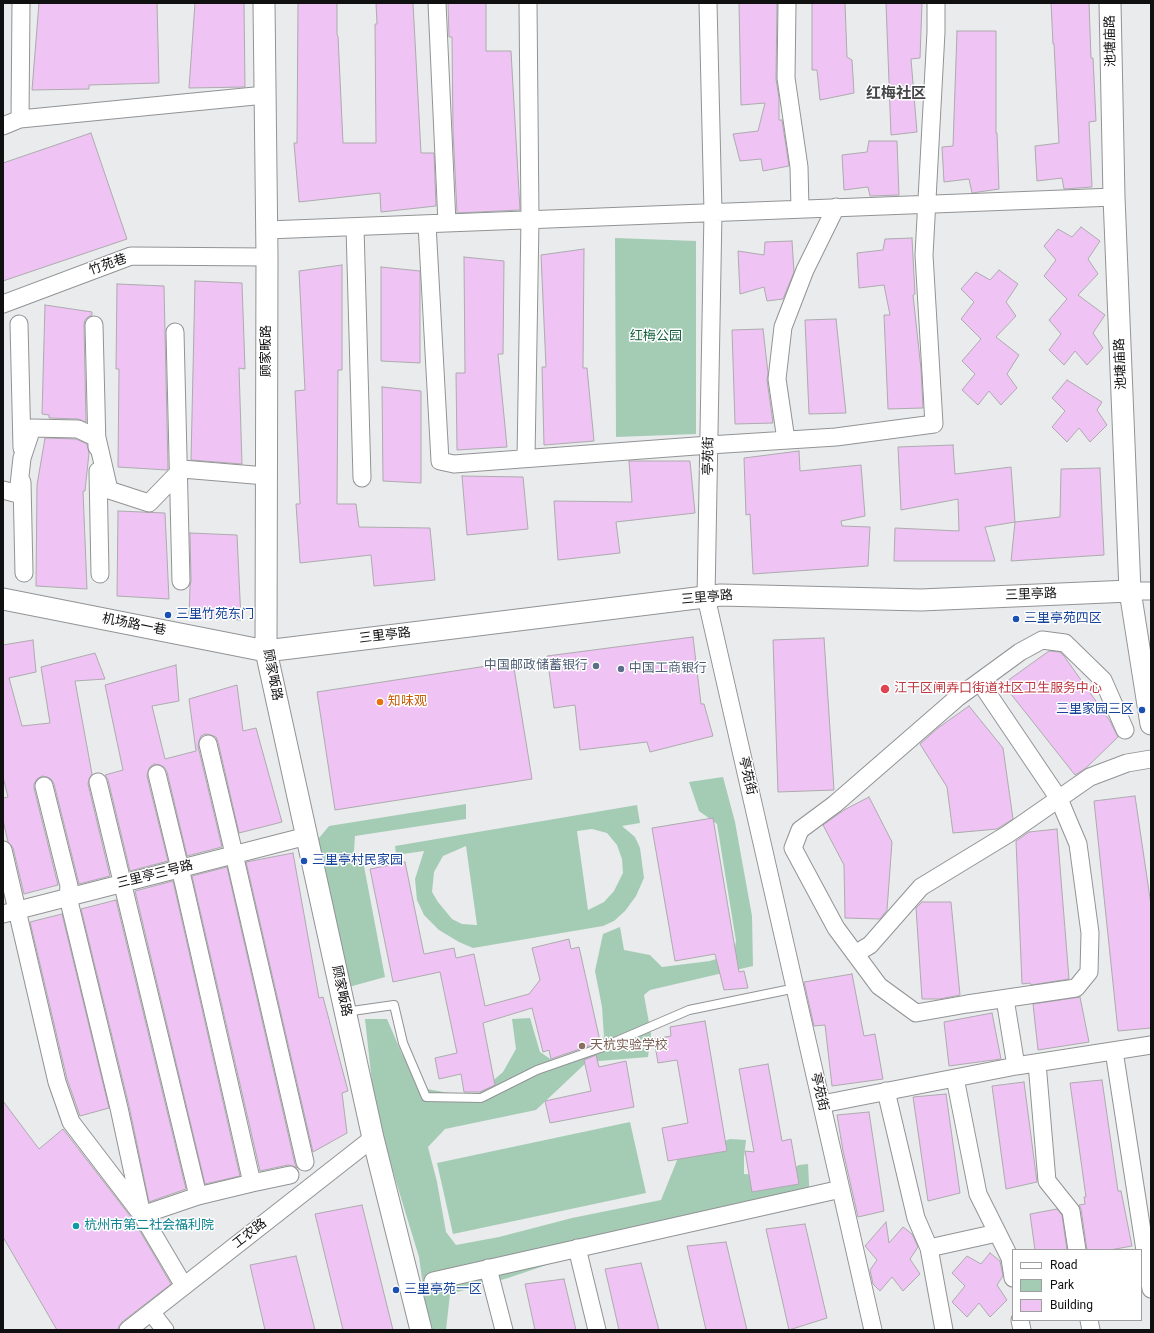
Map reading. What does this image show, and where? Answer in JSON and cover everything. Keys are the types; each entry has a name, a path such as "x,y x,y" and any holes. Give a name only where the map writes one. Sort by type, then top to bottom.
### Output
{"street":[{"path":"20,119 21,3"},
{"name":"顾家畈路","path":"264,3 267,230 266,651 373,1138 421,1330"},
{"path":"437,3 447,223"},
{"path":"526,458 530,219 528,3"},
{"name":"亭苑街","path":"708,3 713,212 706,597 873,1330"},
{"path":"787,3 786,78 799,167 800,209"},
{"path":"427,224 440,461 454,464 836,437 934,424 924,255 928,204 936,3"},
{"name":"池塘庙路","path":"1110,3 1114,197 1130,591 1151,724"},
{"path":"3,126 20,119 265,95"},
{"path":"267,230 1114,197"},
{"path":"786,440 777,380 783,327 805,270 836,207"},
{"path":"354,227 362,478"},
{"name":"竹苑巷","path":"3,304 131,256 267,257"},
{"path":"19,324 24,573"},
{"path":"94,325 100,574"},
{"path":"175,332 181,581"},
{"path":"3,490 18,494 22,458 32,428 78,429 97,438"},
{"path":"97,438 109,490 149,503 182,469 266,476"},
{"name":"三里亭路","path":"266,651 721,595 921,600 1151,591"},
{"name":"机场路一巷","path":"3,599 266,651"},
{"path":"980,682 1059,799 1078,844 1090,933 1089,972 1076,988 916,1013 879,986 836,928 793,848 800,830 835,804 957,698 1020,652 1042,640 1065,643 1103,680 1125,730"},
{"path":"208,744 305,1162"},
{"path":"855,954 870,945 920,887 1008,834 1090,777 1127,763 1151,759"},
{"path":"157,774 252,1183"},
{"path":"98,782 198,1196"},
{"path":"44,786 68,886 68,897 119,1108 142,1215"},
{"name":"三里亭三号路","path":"10,912 307,836"},
{"path":"3,850 10,912 57,1082 71,1122 142,1215 184,1286"},
{"path":"1005,999 1016,1066"},
{"path":"822,1104 1016,1066 1151,1045"},
{"path":"1114,1051 1151,1289"},
{"path":"1038,1063 1047,1181 1071,1211 1077,1249"},
{"path":"955,1078 978,1194 1010,1258 1012,1271"},
{"path":"886,1091 916,1218 929,1248 944,1330"},
{"name":"工农路","path":"128,1330 373,1138"},
{"path":"142,1215 198,1196 290,1175"},
{"path":"433,1281 841,1189"},
{"path":"929,1248 997,1233"},
{"path":"577,1248 596,1330"},
{"path":"488,1268 504,1330"},
{"path":"152,1312 165,1330"}],"lane":[{"path":"345,1012 394,1005 404,1043 426,1097 481,1098 537,1070 603,1046 689,1010 796,988"}],"green space":[{"name":"红梅公园","path":"615,238 696,241 696,434 616,437"},
{"path":"723,777 735,822 752,916 753,966 650,990 644,995 651,1034 648,1057 587,1062 536,1110 445,1129 428,1147 437,1182 446,1232 456,1245 499,1237 572,1218 661,1200 678,1158 730,1139 746,1140 744,1174 780,1176 799,1165 808,1164 810,1202 567,1258 508,1278 450,1294 446,1330 429,1330 419,1257 391,1165 373,1092 365,1019 387,1019 402,1054 427,1089 449,1093 479,1093 503,1072 516,1049 512,1019 530,1018 540,1052 552,1060 598,1045 604,1037 602,1007 595,971 603,934 620,927 624,950 650,955 662,967 710,961 734,953 736,941 717,824 699,811 689,782"},
{"path":"466,804 466,819 355,836 354,851 363,861 385,977 349,987 318,859 319,838 329,826"},
{"path":"637,805 640,823 622,826 635,837 640,848 644,878 636,896 625,911 614,921 603,926 473,948 459,942 439,930 424,915 417,900 415,879 424,851 396,855 395,846","holes":["592,829 607,833 617,845 622,859 623,873 614,891 604,902 588,910 577,831","466,846 477,925 462,924 452,919 432,892 434,872 443,856"]},
{"path":"630,1122 646,1193 453,1234 437,1163"}],"building":[{"path":"39,3 157,3 159,83 89,85 89,89 32,90"},
{"path":"195,3 244,3 245,87 189,88"},
{"path":"298,3 337,3 337,35 343,143 376,143 376,3 413,3 421,153 434,153 436,206 381,212 380,193 299,202 294,143 297,143"},
{"path":"448,3 486,3 486,51 511,51 520,210 457,213 453,131 452,37 449,37"},
{"path":"739,3 777,3 776,79 779,98 779,120 782,120 789,166 763,171 761,159 740,161 733,134 758,131 765,103 741,105"},
{"path":"812,3 845,3 847,57 852,60 854,93 820,100 817,70 812,70"},
{"path":"886,3 922,3 920,58 911,59 917,132 891,135"},
{"path":"1051,3 1089,3 1091,58 1093,58 1096,121 1089,122 1092,187 1064,189 1062,178 1037,181 1035,146 1059,143"},
{"path":"957,31 996,31 996,133 999,189 972,193 969,179 944,182 942,147 953,146"},
{"path":"91,133 127,239 3,281 3,163"},
{"path":"869,141 897,141 899,195 870,196 868,187 844,190 842,155 867,152"},
{"path":"1081,227 1100,241 1088,259 1098,274 1078,295 1105,315 1093,333 1103,348 1087,365 1075,351 1064,365 1049,350 1061,334 1049,320 1067,299 1044,276 1056,260 1044,246 1058,229 1072,237"},
{"path":"912,238 915,294 913,295 921,369 923,408 888,409 884,315 890,315 884,285 859,288 857,253 883,250 885,239"},
{"path":"792,241 794,272 783,299 767,301 764,287 740,294 738,251 764,255 765,242"},
{"path":"584,249 583,368 587,368 594,441 544,445 542,367 546,367 541,255"},
{"path":"464,257 504,261 503,354 498,354 507,447 457,450 456,373 465,373"},
{"path":"342,265 342,370 338,370 337,504 356,504 359,527 430,528 435,580 374,586 371,555 300,563 296,504 300,504 295,391 305,390 299,271"},
{"path":"381,267 420,271 420,363 381,361"},
{"path":"999,270 1018,284 1006,302 1016,316 996,337 1019,355 1007,374 1017,388 1001,405 989,391 978,405 962,390 975,374 962,361 981,339 961,319 974,302 961,289 976,272 990,280"},
{"path":"195,281 242,283 245,369 239,368 242,464 191,460"},
{"path":"117,284 164,286 167,470 118,467 119,369 116,369"},
{"path":"45,305 92,312 92,315 85,320 84,325 86,422 78,419 49,418 49,415 42,414"},
{"path":"836,319 846,413 809,414 805,320"},
{"path":"763,329 768,373 767,380 773,423 735,424 732,330"},
{"path":"1067,380 1102,402 1097,410 1107,425 1090,442 1079,428 1067,442 1052,427 1065,411 1052,398"},
{"path":"382,387 421,391 421,483 383,481"},
{"path":"45,438 76,439 87,444 89,453 85,491 83,491 87,589 36,586 37,485"},
{"path":"953,445 955,474 1011,467 1015,522 985,527 995,561 894,561 895,528 959,531 958,499 901,510 898,447"},
{"path":"799,451 800,471 861,465 865,516 841,521 842,526 870,527 868,566 753,574 750,514 746,515 744,458"},
{"path":"629,461 690,461 695,513 616,522 620,553 558,560 554,501 632,502"},
{"path":"1100,468 1104,555 1011,561 1015,522 1060,517 1061,469"},
{"path":"462,476 523,477 528,529 467,535"},
{"path":"118,511 165,513 169,599 117,596"},
{"path":"190,533 237,535 241,620 189,617 191,581"},
{"path":"693,637 701,704 704,704 713,736 650,752 647,742 580,750 575,705 554,708 547,656"},
{"path":"824,638 834,790 778,792 773,640"},
{"path":"33,640 36,672 9,678 22,726 50,723 41,667 95,653 105,679 75,681 92,774 88,784 110,876 79,884 54,784 51,779 42,776 37,779 34,784 34,788 58,885 24,894 13,848 8,842 3,820 3,798 8,797 3,777 3,645"},
{"path":"1049,651 1060,652 1064,656 1110,721 1118,737 1086,768 1075,775 1003,684"},
{"path":"513,662 532,779 335,810 317,692"},
{"path":"176,665 179,701 152,706 165,759 196,751 189,699 237,685 243,731 256,728 282,822 239,833 218,742 216,737 205,734 201,736 198,746 222,847 187,856 167,772 164,767 154,764 150,767 147,776 168,861 130,871 108,780 105,775 123,770 105,685"},
{"path":"969,706 1003,748 1013,819 997,829 953,833 947,787 920,744 938,728"},
{"path":"1135,796 1151,905 1151,1028 1118,1031 1094,801"},
{"path":"869,797 892,842 887,910 880,919 845,918 844,865 823,825 844,810"},
{"path":"713,818 739,972 744,971 748,988 724,990 715,954 675,961 652,828"},
{"path":"1057,829 1069,979 1031,985 1030,983 1022,984 1016,841 1029,832"},
{"path":"293,853 319,998 323,997 348,1091 342,1093 347,1133 313,1152 246,862"},
{"path":"405,862 424,954 454,948 456,958 474,954 485,1006 529,994 540,980 532,948 569,939 571,949 579,947 600,1041 551,1059 549,1050 543,1052 532,1008 483,1023 495,1085 480,1092 464,1092 461,1074 439,1079 435,1058 457,1053 440,972 393,982 370,869"},
{"path":"227,867 297,1168 288,1165 260,1171 192,876"},
{"path":"173,881 240,1176 205,1184 135,891"},
{"path":"116,900 186,1189 149,1202 129,1106 81,909"},
{"path":"922,902 951,902 960,995 940,999 922,999 916,908"},
{"path":"62,914 109,1108 80,1116 67,1079 30,922"},
{"path":"852,974 864,1036 875,1034 883,1079 832,1086 825,1025 814,1026 804,982"},
{"path":"1080,997 1089,1042 1038,1050 1033,1004"},
{"path":"992,1013 1001,1059 949,1066 944,1022"},
{"path":"705,1021 727,1151 668,1161 662,1128 688,1123 677,1060 658,1063 654,1039 671,1036 670,1027"},
{"path":"596,1055 599,1067 626,1061 634,1107 550,1123 545,1101 591,1091 584,1060"},
{"path":"768,1064 782,1141 791,1139 799,1184 752,1192 745,1151 754,1152 739,1069"},
{"path":"1102,1080 1118,1191 1121,1191 1132,1246 1116,1249 1087,1249 1081,1209 1079,1205 1085,1204 1084,1197 1086,1197 1070,1083"},
{"path":"1024,1082 1037,1182 1006,1189 992,1086"},
{"path":"946,1094 960,1193 928,1201 913,1097"},
{"name":"杭州市第二社会福利院","path":"3,1101 39,1149 63,1129 134,1221 171,1284 122,1322 118,1330 57,1330 3,1237"},
{"path":"869,1112 884,1211 858,1217 843,1151 837,1115"},
{"path":"362,1205 393,1330 343,1330 315,1214"},
{"path":"1057,1209 1062,1215 1067,1249 1035,1249 1030,1214"},
{"path":"886,1222 889,1243 903,1227 912,1234 918,1247 910,1259 920,1274 903,1291 892,1277 880,1291 873,1284 870,1270 877,1260 865,1246"},
{"path":"805,1224 827,1318 789,1330 766,1229"},
{"path":"726,1242 747,1330 706,1330 687,1246"},
{"path":"990,1253 1000,1261 1003,1276 997,1285 1007,1300 990,1317 979,1303 967,1317 952,1302 965,1286 952,1273 967,1256 981,1264"},
{"path":"296,1256 315,1330 265,1330 250,1265"},
{"path":"641,1263 659,1330 619,1330 605,1269"},
{"path":"564,1279 576,1330 535,1330 525,1284"}],"place":[{"name":"三里竹苑东门","path":"168,615"},
{"name":"三里亭苑四区","path":"1016,619"},
{"name":"中国邮政储蓄银行","path":"596,666"},
{"name":"中国工商银行","path":"621,669"},
{"name":"江干区闸弄口街道社区卫生服务中心","path":"885,689"},
{"name":"知味观","path":"380,702"},
{"name":"三里家园三区","path":"1142,710"},
{"name":"三里亭村民家园","path":"304,861"},
{"name":"天杭实验学校","path":"582,1046"},
{"name":"杭州市第二社会福利院","path":"76,1226"},
{"name":"三里亭苑一区","path":"396,1290"}],"district":[{"name":"红梅社区","path":"896,94"}]}
